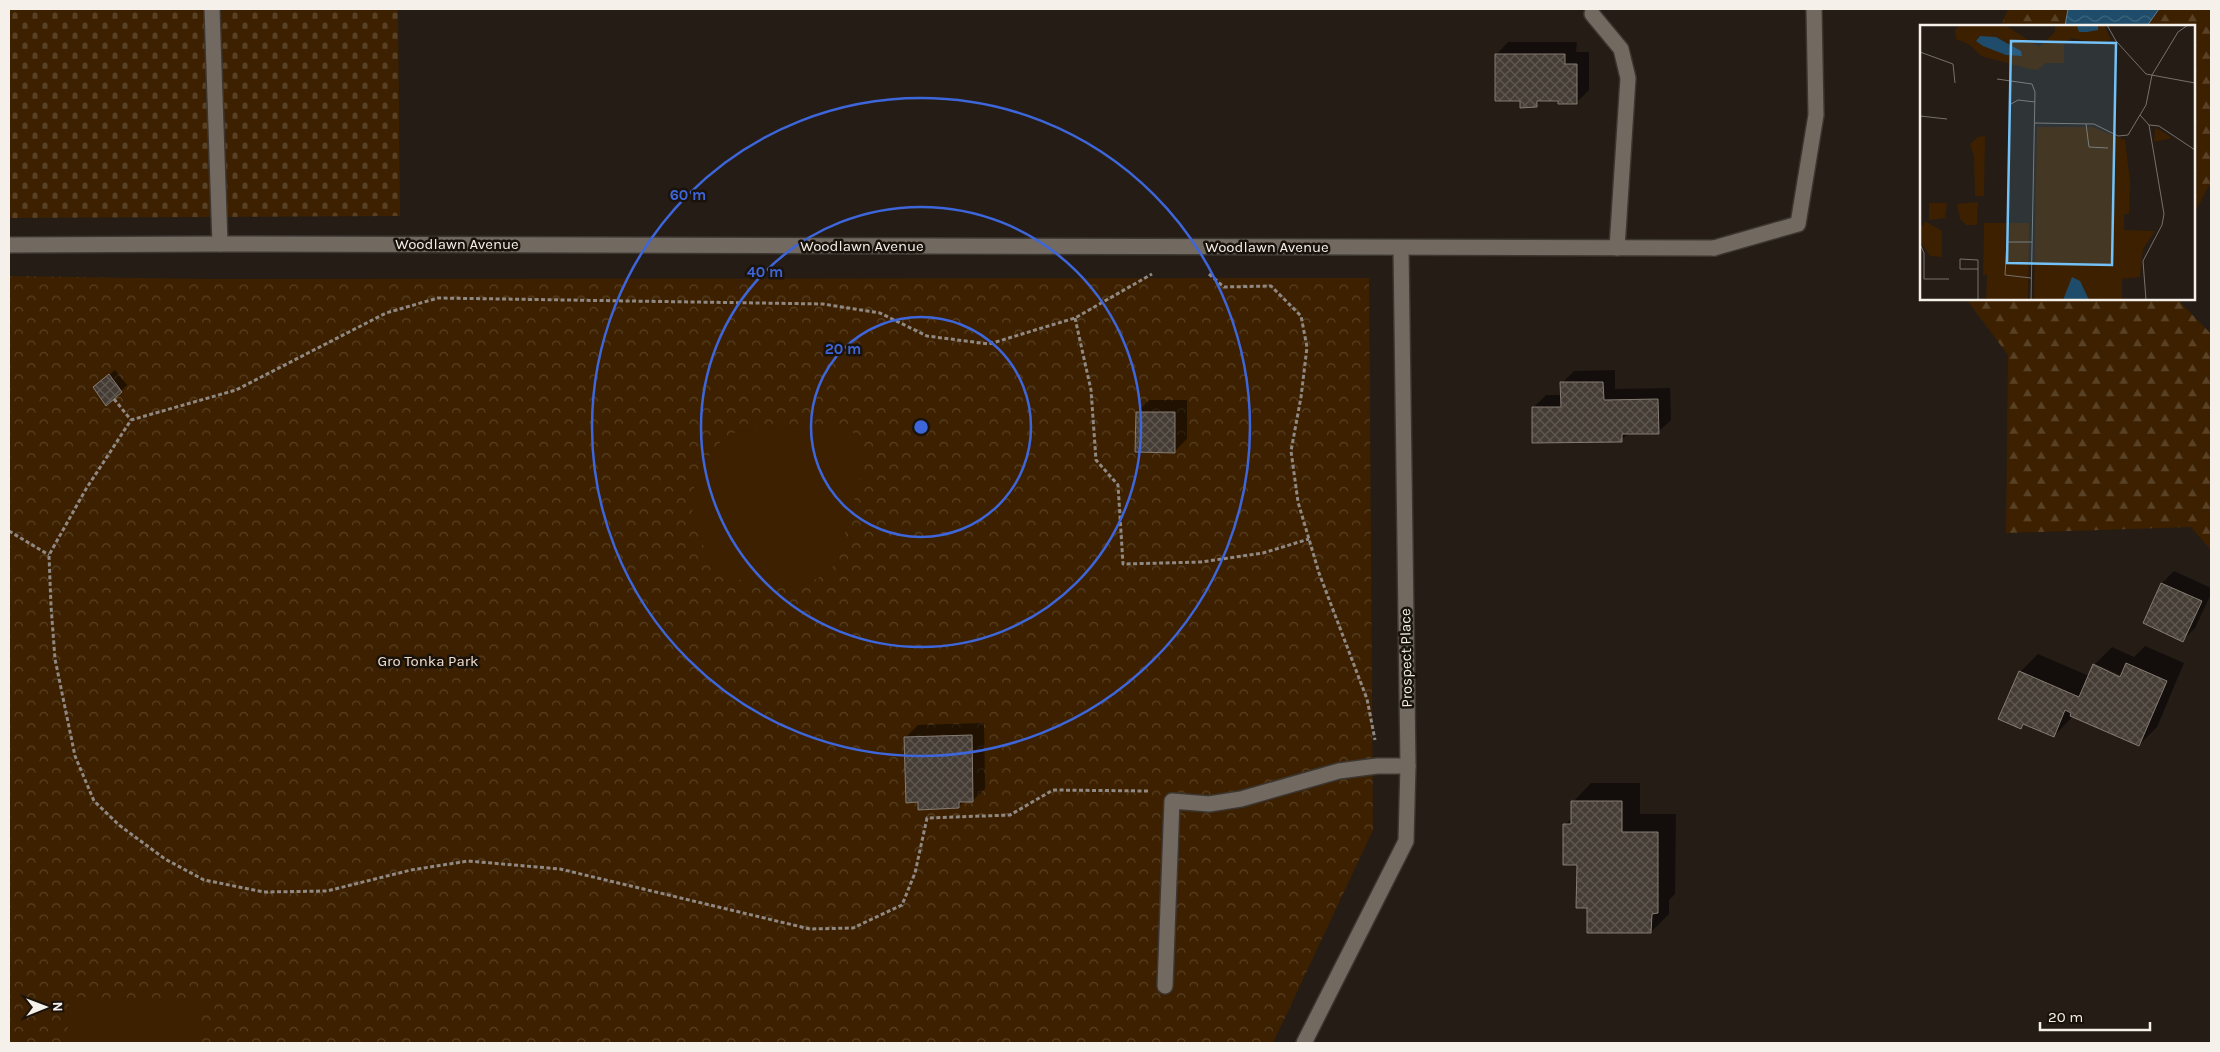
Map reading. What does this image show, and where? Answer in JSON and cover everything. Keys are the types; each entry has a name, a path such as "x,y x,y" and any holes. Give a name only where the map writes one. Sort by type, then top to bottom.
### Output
{"street":[{"path":"212,9 220,244"},
{"name":"Woodlawn Avenue","path":"9,245 1714,248 1798,224 1816,114 1814,9"},
{"path":"1592,14 1620,48 1628,78 1617,248"},
{"name":"Prospect Place","path":"1304,1043 1406,841 1408,766 1401,248"},
{"path":"1165,986 1172,802 1209,804 1241,798 1339,771 1377,766 1408,766"}],"path":[{"path":"1158,270 1075,318 988,344 927,336 880,313 823,304 438,298 386,313 236,390 163,409 131,420 86,489 49,554 55,659 75,756 94,801 119,826 165,859 204,880 264,892 327,891 411,870 468,861 560,869 810,929 853,928 902,906 915,873 927,818 1010,815 1053,790 1147,791 1172,802"},
{"path":"1206,272 1224,287 1271,286 1300,316 1307,347 1301,397 1291,451 1298,502 1319,573 1367,699 1376,743"},
{"path":"1075,318 1091,390 1096,460 1118,485 1123,564 1201,562 1263,553 1309,539"},
{"path":"114,399 131,420"},
{"path":"9,531 49,554"}],"green space":[{"path":"9,9 398,9 400,216 9,218"},
{"path":"2008,9 2068,9 2065,25 2001,25"},
{"path":"2159,9 2211,9 2211,182 2195,212 2195,25 2148,25"},
{"name":"Gro Tonka Park","path":"9,276 207,279 1369,278 1373,830 1273,1043 9,1043"},
{"path":"1967,300 2178,300 2211,334 2211,550 2191,527 2006,533 2008,355"},
{"path":"824,424 846,424 868,452 837,561 822,575 812,581 796,586 770,588 746,582 725,570 708,552 697,531 692,508 695,483 707,459 722,441 734,433"},
{"path":"69,997 200,1000 198,1043 67,1043"}],"water":[{"path":"2068,9 2159,9 2148,25 2065,25"}],"building":[{"path":"1495,54 1565,54 1565,64 1577,64 1577,104 1558,104 1558,101 1537,101 1537,107 1520,108 1520,101 1495,101"},
{"path":"109,374 122,392 106,406 93,387"},
{"path":"1560,382 1603,382 1604,400 1658,399 1659,434 1622,434 1622,442 1532,443 1532,407 1561,407"},
{"path":"1136,412 1175,412 1175,453 1135,452"},
{"path":"2161,583 2202,601 2183,642 2143,623"},
{"path":"2126,663 2167,681 2139,746 2070,716 2071,713 2065,710 2054,737 2023,724 2021,729 1998,719 2019,671 2079,697 2093,664 2120,677"},
{"path":"972,735 973,802 959,802 959,808 918,810 918,802 906,803 904,737"},
{"path":"1571,801 1622,801 1622,832 1658,832 1658,913 1652,914 1651,933 1587,933 1587,908 1576,908 1577,865 1563,865 1563,824 1571,824"}]}
